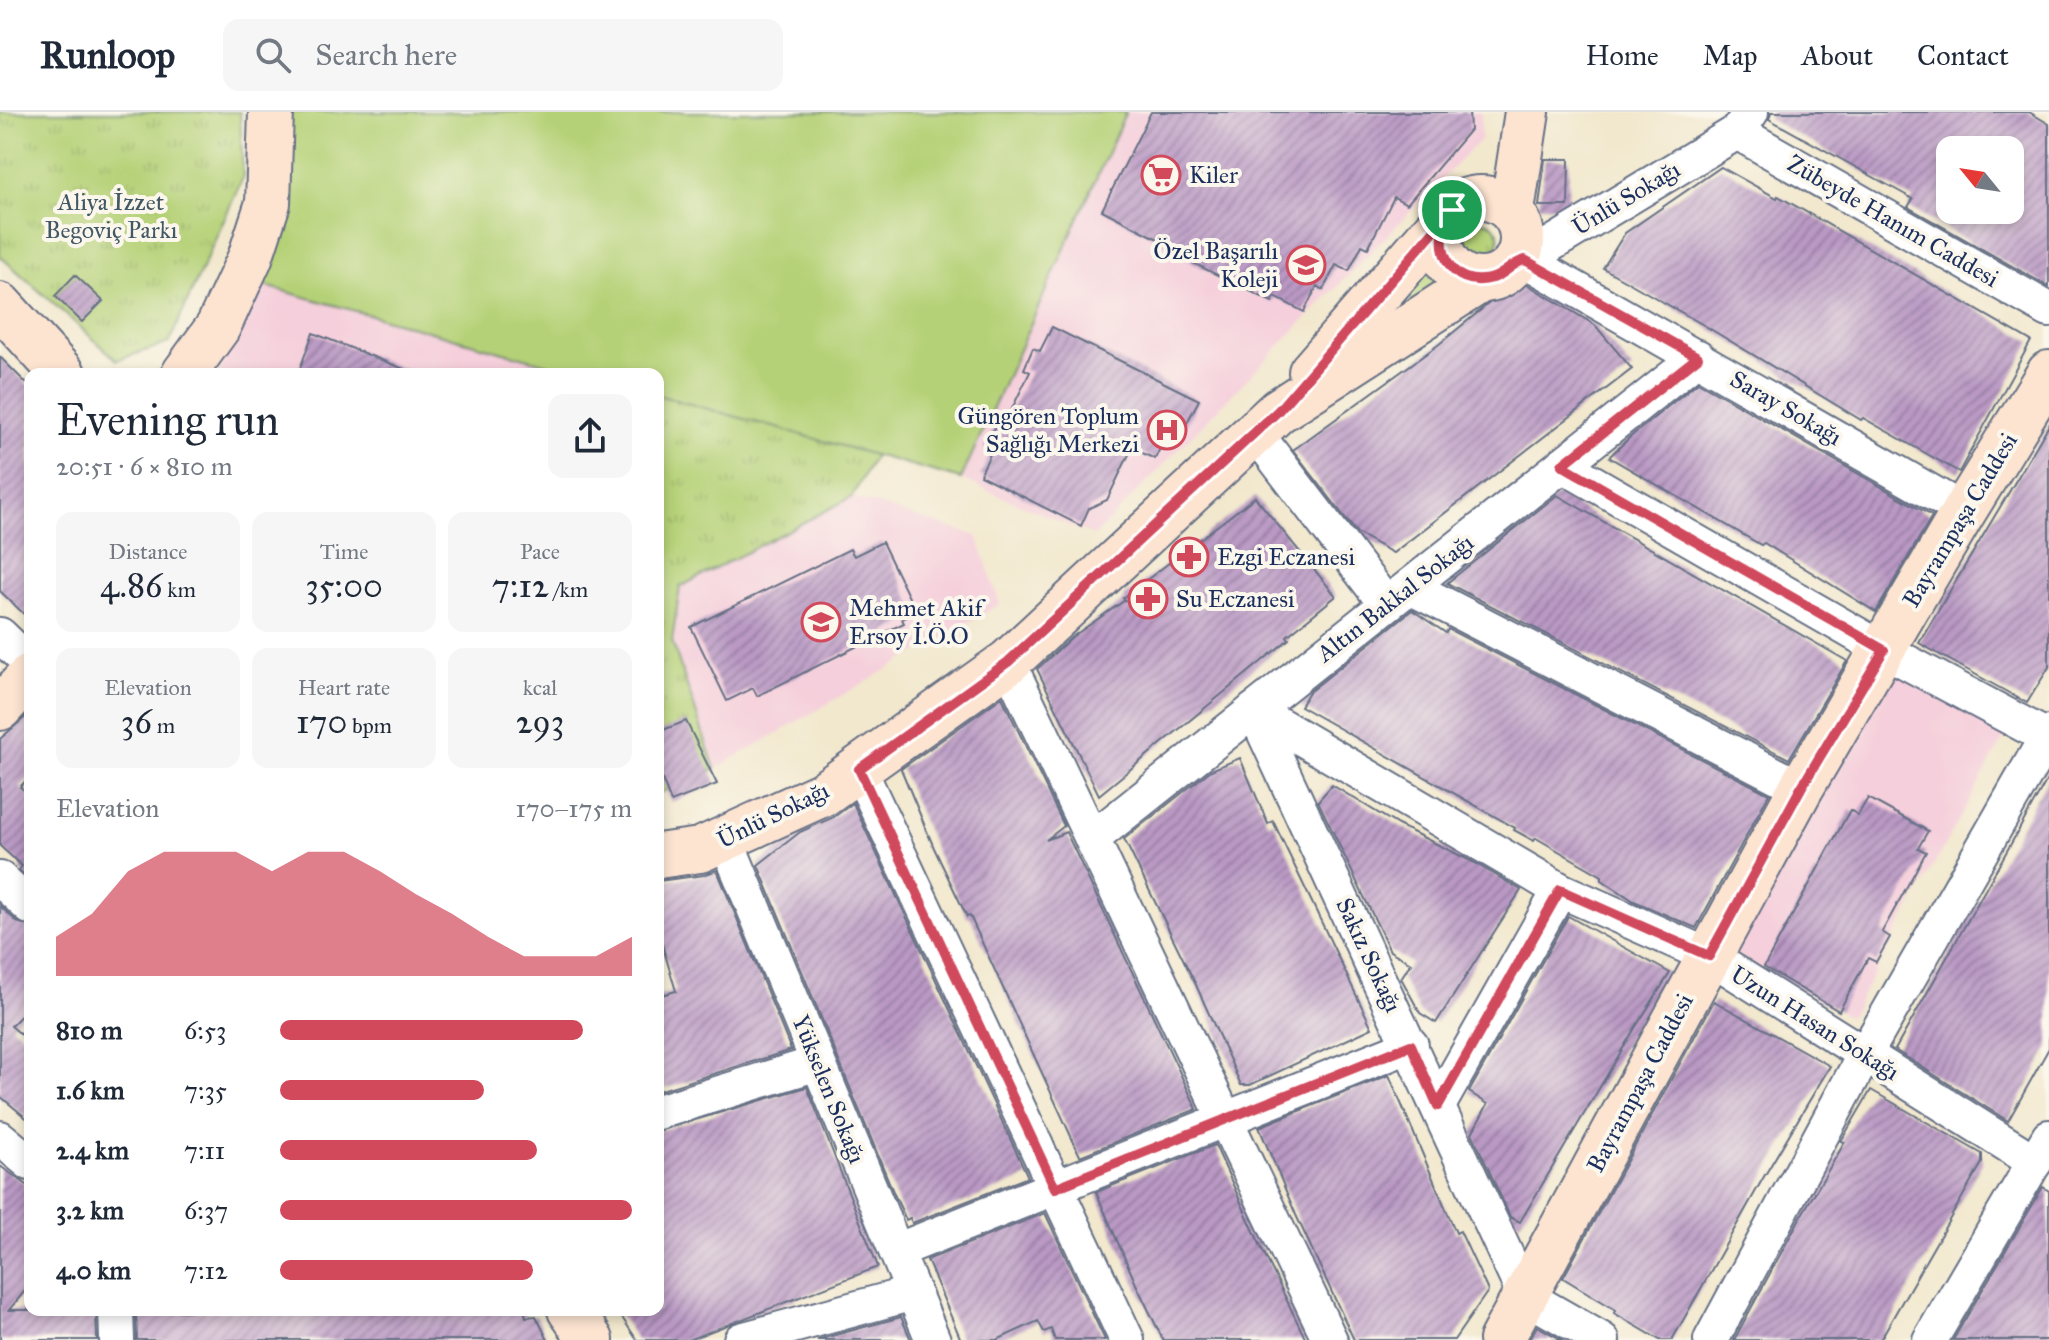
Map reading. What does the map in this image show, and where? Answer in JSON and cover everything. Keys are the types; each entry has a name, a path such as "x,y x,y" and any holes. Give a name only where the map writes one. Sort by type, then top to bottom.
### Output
{"street":[{"path":"188,368 218,327 250,258 268,203 271,112"},
{"path":"1266,421 1480,206 1526,112"},
{"name":"Ünlü Sokağı","path":"1507,267 1744,122"},
{"name":"Zübeyde Hanım Caddesi","path":"1744,122 2049,310"},
{"path":"1266,421 1507,267 1521,250 1519,222 1480,206 1444,222 1440,236 1442,250 1457,272 1468,278 1507,267"},
{"name":"Saray Sokağı","path":"1507,267 1698,357 1964,511"},
{"path":"0,305 59,368"},
{"path":"210,368 218,327"},
{"name":"Altın Bakkal Sokağı","path":"1092,839 1698,357"},
{"name":"Bayrampaşa Caddesi","path":"1501,1340 1801,788 2049,373"},
{"path":"1266,421 1398,596 1801,788"},
{"name":"Ünlü Sokağı","path":"664,855 700,850 823,794 1008,662 1266,421"},
{"path":"1562,465 1884,650 2048,736 1865,1054 1711,1340"},
{"path":"0,635 24,658"},
{"path":"1008,662 1330,1340"},
{"path":"0,708 24,682"},
{"name":"Uzun Hasan Sokağı","path":"1254,710 1560,890 1709,956 1865,1054 2042,1149"},
{"name":"Sakız Sokağı","path":"1254,710 1525,1296"},
{"path":"859,769 1127,1340"},
{"name":"Yükselen Sokağı","path":"725,838 933,1340"},
{"path":"0,879 24,901"},
{"path":"1438,1106 1560,890"},
{"path":"896,1251 1411,1045"},
{"path":"664,1110 818,1063"},
{"path":"0,1138 24,1158"},
{"path":"1930,1340 2042,1149"},
{"path":"741,1340 913,1293"},
{"path":"1525,1296 1602,1340"},
{"path":"116,1316 117,1340"},
{"path":"574,1316 591,1340"}],"shaded area":[{"path":"1126,112 1481,112 1481,139 1094,536 961,479"},
{"path":"251,282 561,368 221,368"},
{"name":"Mehmet Akif Ersoy İ.Ö.O","path":"852,497 977,536 1000,604 715,769 672,641 680,587"},
{"path":"1887,668 2006,734 1850,1017 1730,951"}],"green space":[{"name":"Aliya İzzet Begoviç Parkı","path":"0,112 240,112 243,177 169,343 117,360 0,256"},
{"path":"284,112 1126,112 961,479 664,397 664,368 561,368 251,282"},
{"path":"1482,221 1494,226 1499,238 1494,250 1482,255 1470,250 1465,238 1470,226"},
{"path":"1433,256 1445,272 1456,279 1312,381"},
{"path":"664,397 875,455 852,497 680,587 672,641 715,769 664,791"}],"building":[{"path":"1151,112 1469,112 1470,130 1407,204 1394,197 1368,248 1362,245 1349,271 1336,265 1323,290 1317,286 1304,312 1275,297 1272,302 1189,261 1191,256 1102,210"},
{"path":"1771,112 2029,112 2049,124 2049,287 1938,224 2024,224 2024,136 1936,136 1936,223 1908,207 1913,199 1769,119"},
{"path":"1545,159 1569,159 1568,206 1539,206"},
{"path":"1721,167 1778,196 2031,341 1959,472 1863,418 1861,420 1603,268 1625,233"},
{"path":"75,275 103,301 82,322 55,296"},
{"path":"1515,282 1523,282 1595,325 1632,369 1393,553 1357,533 1293,450 1438,345"},
{"path":"1052,327 1199,400 1179,438 1162,444 1155,459 1132,448 1107,500 1089,508 1081,526 980,475 991,452 984,448 995,427 1001,431 1030,372 1024,369 1033,348 1040,351"},
{"path":"313,333 401,368 300,368"},
{"path":"0,357 24,381 24,614 0,591"},
{"path":"1698,382 1932,516 1876,612 1764,543 1761,545 1609,457"},
{"path":"2049,425 2049,667 2027,703 1919,643"},
{"path":"1557,495 1847,661 1789,759 1447,583"},
{"path":"1255,497 1336,596 1287,636 1289,639 1099,795 1037,669 1072,637 1125,600 1123,598"},
{"path":"882,542 916,612 902,619 904,623 757,696 753,688 727,701 691,627 850,549 854,556"},
{"path":"1412,610 1446,633 1448,629 1769,794 1696,928 1634,901 1602,880 1602,876 1536,838 1534,841 1514,830 1300,706 1309,692"},
{"path":"1002,697 1064,826 1046,840 1066,832 1197,1109 1080,1156 970,916 967,917 934,848 901,769"},
{"path":"24,718 24,783 20,787 24,790 24,875 19,870 22,866 0,846 0,739"},
{"path":"686,721 717,784 671,802 664,784 664,730"},
{"path":"1240,758 1268,824 1273,821 1372,1028 1250,1085 1241,1085 1124,839 1211,770"},
{"path":"2049,776 2049,1048 2008,1121 1895,1050"},
{"path":"1332,785 1398,825 1521,890 1436,1023 1420,1013 1401,978 1411,963 1390,951 1318,801"},
{"path":"1868,798 1928,831 1918,848 1926,852 1882,932 1890,937 1876,962 1868,958 1839,1011 1764,967 1850,810 1858,815"},
{"path":"853,803 1028,1177 912,1223 910,1218 906,1220 894,1194 758,865 800,832 834,817"},
{"path":"717,870 791,1050 664,1089 664,994 676,991 664,951 664,880 704,875"},
{"path":"0,906 17,922 24,924 24,1012 11,1026 24,1037 24,1116 0,1096"},
{"path":"1568,916 1670,973 1520,1222 1510,1217 1472,1133 1488,1104 1469,1092"},
{"path":"1714,1001 1830,1066 1672,1340 1660,1340 1563,1278"},
{"path":"1389,1075 1456,1233 1460,1231 1488,1291 1454,1340 1354,1340 1259,1127"},
{"path":"807,1087 878,1267 688,1340 637,1340 621,1316 664,1316 664,1129"},
{"path":"1871,1090 1982,1154 1982,1163 1880,1340 1734,1340 1845,1142 1841,1141"},
{"path":"1215,1145 1306,1340 1163,1340 1136,1284 1096,1192"},
{"path":"0,1166 24,1183 24,1292 9,1310 24,1310 24,1316 96,1316 97,1340 0,1340"},
{"path":"2043,1187 2049,1191 2049,1340 1953,1340"},
{"path":"1045,1213 1105,1340 1055,1340 1051,1329 1044,1332 1038,1321 997,1340 961,1340 927,1260"},
{"path":"136,1316 536,1316 548,1340 137,1340"},
{"path":"901,1317 911,1340 817,1340"},
{"path":"1537,1326 1562,1340 1529,1340"}],"place":[{"name":"Kiler","path":"1161,175"},
{"name":"Özel Başarılı Koleji","path":"1306,265"},
{"name":"Güngören Toplum Sağlığı Merkezi","path":"1167,430"},
{"name":"Ezgi Eczanesi","path":"1189,557"},
{"name":"Su Eczanesi","path":"1148,599"},
{"name":"Mehmet Akif Ersoy İ.Ö.O","path":"821,622"}],"route":[{"path":"1452,210 1440,236 1448,263 1457,272 1468,278 1494,278 1515,263 1525,260 1698,357 1562,465 1884,650 1801,788 1709,956 1560,890 1438,1106 1411,1045 1055,1188 859,769 1008,662 1278,411 1452,210"}]}
